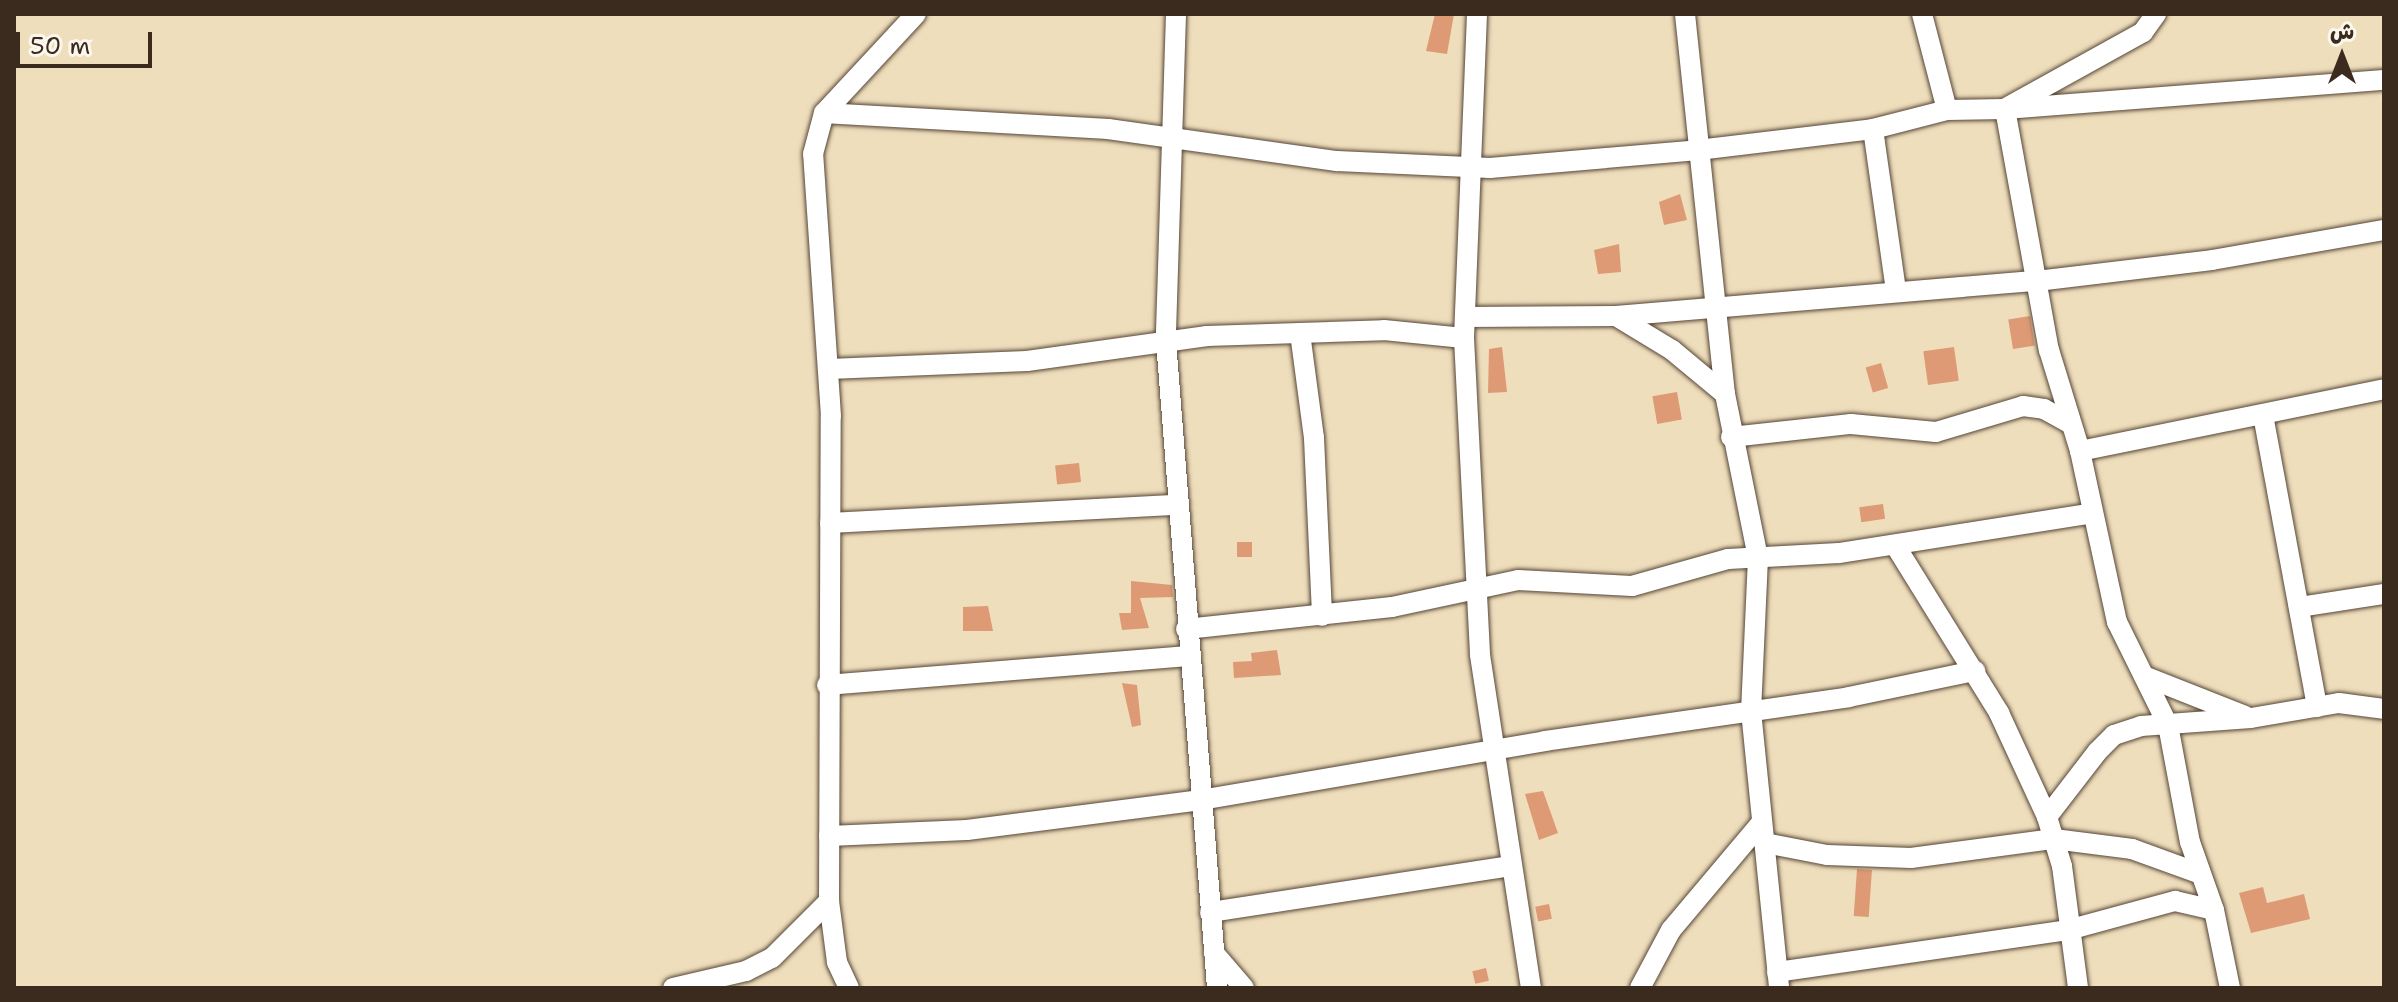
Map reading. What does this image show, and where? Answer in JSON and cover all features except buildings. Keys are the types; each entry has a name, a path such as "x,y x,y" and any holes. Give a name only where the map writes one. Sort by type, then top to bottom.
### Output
{"street":[{"path":"849,988 837,962 829,901 829,369 813,154 824,113 916,14"},
{"path":"1176,14 1168,136 1166,341 1188,656 1217,988"},
{"path":"1477,14 1468,168 1465,328 1480,655 1491,751 1531,988"},
{"path":"1685,14 1725,394 1731,437 1758,558 1751,711 1778,980 2068,930 2175,901 2214,910"},
{"path":"1922,14 1947,110"},
{"path":"2005,109 2143,32 2156,14"},
{"path":"824,113 1168,136 1337,161 1468,168 1549,166 1873,129 1947,110 2005,109 2384,80"},
{"path":"2005,109 2037,281 2080,451 2117,622 2168,725 2198,873 2214,910 2230,988"},
{"path":"1873,129 1896,291"},
{"path":"829,369 1042,359 1166,341 1465,328 2037,281 2212,260 2384,230"},
{"path":"1616,316 1672,350 1725,394"},
{"path":"1300,333 1314,438 1322,616"},
{"path":"2080,451 2384,389"},
{"path":"1731,437 1851,424 1936,432 2023,406 2044,409 2071,424"},
{"path":"2263,415 2317,707"},
{"path":"830,523 1177,505"},
{"path":"1186,629 1322,616 1420,602 1479,587 1545,578 1632,586 1712,562 1895,545 2093,513"},
{"path":"1895,545 1975,671 2047,817 2062,866 2078,988"},
{"path":"2299,607 2384,594"},
{"path":"827,685 1188,656"},
{"path":"829,836 967,830 1201,800 1751,711 1975,671"},
{"path":"2144,676 2251,718"},
{"path":"2047,817 2114,735 2141,726 2251,718 2351,703 2384,709"},
{"path":"1640,988 1671,930 1762,822"},
{"path":"1765,843 1827,855 1911,858 2054,839 2132,849 2198,873"},
{"path":"1210,912 1511,866"},
{"path":"673,988 746,971 772,958 829,901"},
{"path":"1214,953 1244,988"}]}
